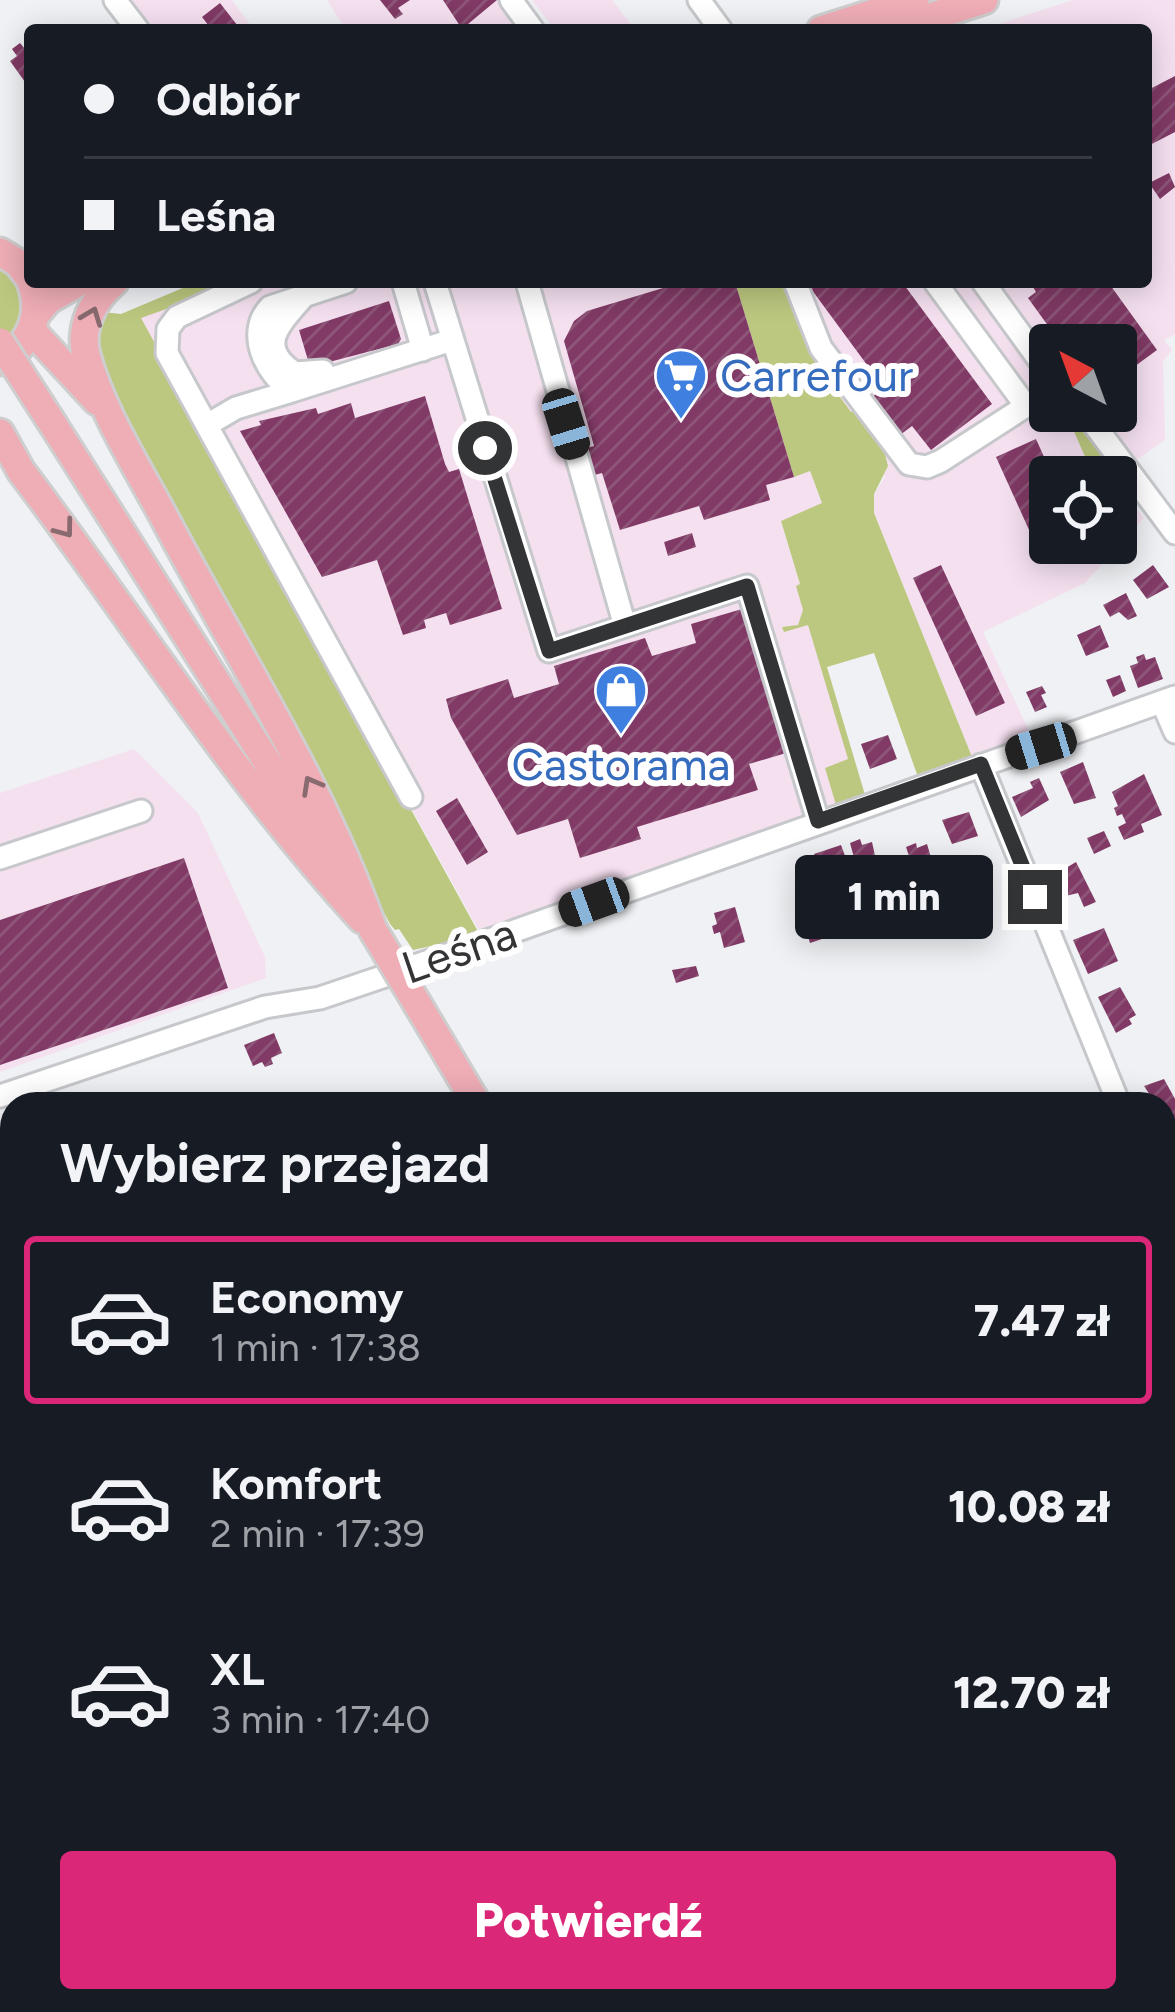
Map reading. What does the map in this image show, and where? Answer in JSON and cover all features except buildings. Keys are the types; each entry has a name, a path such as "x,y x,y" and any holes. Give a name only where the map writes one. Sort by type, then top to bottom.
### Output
{"main road":[{"path":"843,24 915,0"},
{"path":"875,15 984,0"},
{"path":"26,288 34,322 120,434"},
{"path":"0,361 23,345 48,300 69,288"},
{"path":"109,288 95,303 84,338 86,355 120,434 325,810 373,931"},
{"path":"0,342 373,931 469,1092"},
{"path":"0,433 22,471 214,734 290,835 373,931"}],"street":[{"path":"116,0 134,24"},
{"path":"237,288 182,313 168,329 166,353 411,796"},
{"path":"298,383 268,369 259,327 270,308 332,288"},
{"path":"405,288 422,345"},
{"path":"437,288 549,651 747,586 818,821"},
{"path":"529,288 625,626"},
{"path":"797,288 821,348 909,464 927,467 941,461 1029,404"},
{"path":"938,288 1026,406"},
{"path":"986,288 1029,346"},
{"path":"207,425 298,383 452,340"},
{"path":"1100,432 1175,533"},
{"name":"Leśna","path":"12,1092 265,1007 320,998 385,976 1168,700 1175,732"},
{"path":"981,764 1114,1092"},
{"path":"0,858 141,811"}],"shaded area":[{"path":"123,0 232,0 250,24 141,24"},
{"path":"327,0 507,0 521,19 518,24 342,24"},
{"path":"532,0 612,0 630,24 550,24"},
{"path":"1073,0 1175,0 1175,334 1164,340 1172,350 1163,361 1165,440 1137,459 1029,456 1029,564 1102,564 1085,583 983,632 1033,740 972,757 874,513 874,494 885,477 856,410 851,413 839,397 789,288 1152,288 1152,24 999,24"},
{"path":"213,288 737,288 795,476 810,471 822,504 781,522 865,795 479,931 140,317"},
{"path":"134,749 198,813 265,957 266,978 0,1072 0,793"}],"green space":[{"path":"0,268 16,286 21,306 15,327 0,345"},
{"path":"183,288 214,288 214,292 141,318 481,937 448,947 445,943 413,950 390,924 96,364 93,345 103,312 121,314"},
{"path":"737,288 789,288 844,393 840,397 851,412 856,409 883,446 888,466 874,494 874,513 972,757 918,777 874,653 827,667 865,795 836,805 825,768 848,759 808,625 784,632 782,627 798,625 803,610 781,521 822,503 810,471 794,477"},
{"path":"1074,432 1093,432 1109,456 1085,456"}],"place":[{"name":"Carrefour","path":"681,421"},
{"name":"Castorama","path":"621,736"}],"route":[{"path":"485,448 549,651 747,586 818,821 981,764 1035,897"}]}
